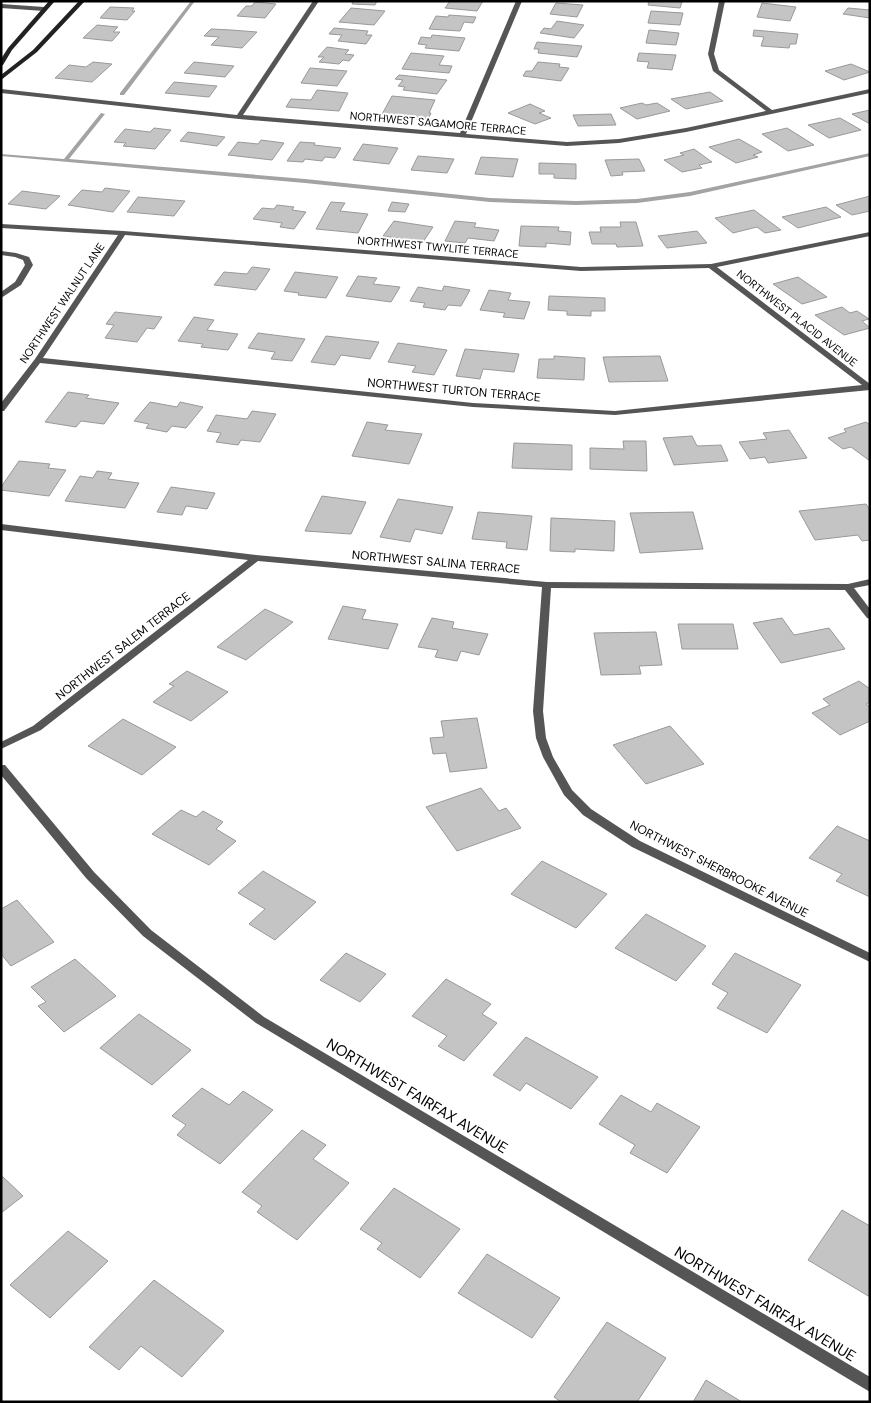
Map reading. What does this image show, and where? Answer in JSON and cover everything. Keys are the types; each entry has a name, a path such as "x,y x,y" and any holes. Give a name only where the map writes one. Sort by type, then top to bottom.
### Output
{"main road":[{"path":"1,64 10,49 52,1"},
{"path":"1,78 35,51 82,1"}],"street":[{"path":"239,117 316,1"},
{"path":"462,136 519,1"},
{"path":"722,1 711,54 716,71 771,112"},
{"path":"1,6 44,9"},
{"name":"NORTHWEST SAGAMORE TERRACE","path":"1,91 239,117 567,144 619,141 686,130 870,91"},
{"name":"NORTHWEST TWYLITE TERRACE","path":"1,226 123,233 581,269 710,266 870,234"},
{"name":"NORTHWEST WALNUT LANE","path":"1,409 38,360 123,233"},
{"path":"1,253 16,255 26,259 29,266 18,283 2,300"},
{"name":"NORTHWEST PLACID AVENUE","path":"710,266 869,387"},
{"name":"NORTHWEST TURTON TERRACE","path":"38,360 473,404 616,413 869,387"},
{"name":"NORTHWEST SALINA TERRACE","path":"1,527 256,558 547,585 848,587 870,582"},
{"name":"NORTHWEST SALEM TERRACE","path":"1,746 37,728 256,558"},
{"name":"NORTHWEST SHERBROOKE AVENUE","path":"547,585 538,711 541,738 548,757 568,792 587,812 636,844 870,958"},
{"path":"848,587 870,616"},
{"name":"NORTHWEST FAIRFAX AVENUE","path":"1,768 90,875 147,933 260,1020 870,1385"}],"building":[{"path":"353,1 377,1 375,5 352,4"},
{"path":"450,1 483,1 477,11 445,8"},
{"path":"649,1 682,2 680,8 648,5"},
{"path":"255,2 276,4 265,18 237,16 246,6 252,6"},
{"path":"556,3 583,5 577,17 550,14"},
{"path":"762,3 796,7 790,21 757,17"},
{"path":"110,7 134,8 132,11 135,11 127,20 100,18"},
{"path":"351,8 385,11 374,25 339,22"},
{"path":"848,8 870,10 870,18 843,14"},
{"path":"651,11 683,13 680,25 648,23"},
{"path":"449,15 476,17 473,23 464,22 460,31 429,29 436,16 448,17"},
{"path":"557,21 584,25 574,38 540,33 544,28 551,29"},
{"path":"97,25 118,27 113,32 120,32 112,41 83,38"},
{"path":"334,28 368,31 366,35 372,35 366,44 338,41 342,35 329,34"},
{"path":"211,29 257,32 242,48 211,45 219,37 204,36"},
{"path":"649,30 679,33 676,45 646,43"},
{"path":"754,30 798,34 796,44 790,44 789,48 761,46 764,37 753,36"},
{"path":"432,35 465,38 459,51 425,48 427,45 418,44 421,37 431,38"},
{"path":"537,42 582,46 577,57 538,53 539,49 534,49"},
{"path":"327,47 349,50 345,54 354,55 349,61 343,60 339,64 319,62 324,57 318,57"},
{"path":"411,53 444,56 439,65 452,66 449,73 402,69"},
{"path":"639,53 676,55 672,70 647,68 649,62 637,61"},
{"path":"93,62 112,64 92,82 55,78 69,65 86,67"},
{"path":"194,62 234,66 225,77 184,73"},
{"path":"538,62 560,64 559,67 569,68 561,81 523,76 526,71 532,71"},
{"path":"851,64 870,72 844,80 825,71"},
{"path":"310,68 347,71 337,86 301,83"},
{"path":"399,75 447,80 437,94 403,90 405,87 398,86 403,80 395,79"},
{"path":"174,82 217,86 209,97 165,93"},
{"path":"317,90 348,93 339,111 286,107 291,99 311,100"},
{"path":"710,92 723,101 686,109 671,99"},
{"path":"392,96 435,100 428,120 381,116"},
{"path":"642,103 646,105 657,103 670,111 637,119 620,108"},
{"path":"530,104 545,111 539,113 551,118 535,124 508,113"},
{"path":"870,110 870,124 852,114"},
{"path":"611,114 616,125 578,126 573,115"},
{"path":"840,118 861,130 829,138 808,125"},
{"path":"154,128 171,130 155,149 123,146 126,143 114,142 125,129 150,132"},
{"path":"787,128 814,145 788,151 762,134"},
{"path":"188,132 225,137 217,146 180,141"},
{"path":"739,139 762,152 753,155 758,157 736,163 709,147"},
{"path":"261,140 284,143 272,160 228,155 238,142 258,144"},
{"path":"300,142 341,148 335,158 325,157 322,161 305,159 303,162 287,161"},
{"path":"363,144 398,148 389,164 353,160"},
{"path":"694,149 712,162 699,165 702,168 682,172 664,160 684,155 680,153"},
{"path":"418,156 454,159 447,173 411,170"},
{"path":"481,157 518,159 513,177 475,174"},
{"path":"639,159 645,171 622,172 623,175 611,176 605,160"},
{"path":"539,163 576,164 576,179 554,178 554,174 539,174"},
{"path":"105,188 130,191 113,212 68,205 82,190 102,192"},
{"path":"22,191 60,196 46,209 8,204"},
{"path":"870,196 870,211 852,215 836,205"},
{"path":"138,197 185,201 174,216 127,212"},
{"path":"331,202 345,203 340,211 368,214 358,233 316,229"},
{"path":"392,202 409,204 405,212 388,211"},
{"path":"277,205 294,207 292,210 306,212 294,229 280,227 282,223 253,219 262,208 274,209"},
{"path":"826,207 841,217 798,228 782,217"},
{"path":"754,210 781,230 765,233 757,227 733,233 715,218"},
{"path":"394,221 433,227 423,242 383,236"},
{"path":"455,221 476,223 474,227 499,230 494,241 468,238 465,243 445,241"},
{"path":"620,222 636,222 643,246 617,247 616,244 592,244 589,232 601,232 600,227 621,227"},
{"path":"521,226 559,227 558,231 571,232 570,245 546,243 546,247 519,246"},
{"path":"697,231 707,243 667,248 658,236"},
{"path":"252,267 270,269 256,290 214,285 224,272 247,274"},
{"path":"295,272 338,277 326,298 298,295 299,293 284,291"},
{"path":"358,276 377,278 373,284 400,287 391,302 346,296"},
{"path":"798,277 827,297 802,304 773,284"},
{"path":"444,286 470,290 461,306 448,305 445,310 423,307 425,303 410,301 418,287 442,291"},
{"path":"489,290 511,293 508,300 530,302 524,319 503,317 505,313 480,310"},
{"path":"549,296 605,298 605,311 591,311 591,316 567,315 567,311 548,310"},
{"path":"842,307 850,313 857,311 869,319 862,321 870,328 844,335 815,315"},
{"path":"115,312 162,317 154,329 147,328 137,342 105,338 114,325 106,324"},
{"path":"194,317 214,320 207,330 238,334 228,350 201,347 203,344 178,341"},
{"path":"258,333 305,339 292,361 271,359 275,352 248,348"},
{"path":"326,336 379,342 370,359 341,355 335,365 311,362"},
{"path":"398,343 447,350 434,375 412,372 416,366 388,362"},
{"path":"465,349 519,354 514,372 483,369 480,379 456,376"},
{"path":"554,356 585,358 584,380 537,378 539,359 554,359"},
{"path":"660,356 668,381 609,382 603,357"},
{"path":"68,392 89,395 86,398 119,403 104,424 81,421 76,427 45,422"},
{"path":"150,402 177,407 180,402 203,407 186,428 172,426 167,432 146,428 149,424 134,421"},
{"path":"252,411 276,414 260,442 241,440 238,445 216,442 221,433 207,431 216,415 247,419"},
{"path":"367,422 388,425 385,430 422,434 409,464 352,456"},
{"path":"866,422 870,425 870,461 851,447 843,449 828,438 846,432 844,429"},
{"path":"789,430 807,458 768,463 765,457 750,459 739,442 767,439 763,433"},
{"path":"692,436 697,446 721,445 728,461 674,465 663,438"},
{"path":"623,441 646,441 647,471 590,469 590,448 624,449"},
{"path":"514,443 572,445 572,470 512,468"},
{"path":"19,461 50,464 48,468 66,470 49,496 1,490 1,487"},
{"path":"97,471 112,473 108,479 139,483 125,508 65,501 80,476 93,478"},
{"path":"171,487 215,493 207,509 186,506 182,515 157,512"},
{"path":"322,496 366,502 351,534 305,531"},
{"path":"398,499 453,507 442,534 415,529 410,542 380,537"},
{"path":"866,504 870,510 870,540 862,541 858,535 815,540 799,511"},
{"path":"478,512 532,516 527,550 506,548 507,542 472,539"},
{"path":"693,512 703,549 640,553 630,513"},
{"path":"551,518 615,521 614,551 575,549 575,552 550,551"},
{"path":"343,606 366,610 362,619 398,624 388,649 328,639"},
{"path":"265,609 293,622 246,660 217,647"},
{"path":"432,618 454,622 452,628 488,634 479,655 461,651 457,661 435,657 438,650 418,647"},
{"path":"782,618 794,635 829,628 845,649 781,663 753,623"},
{"path":"678,624 733,624 738,649 682,649"},
{"path":"656,632 662,665 639,666 641,674 601,675 594,633"},
{"path":"187,671 228,692 191,721 153,702 174,686 169,684"},
{"path":"859,681 870,689 870,702 866,704 870,707 870,721 840,735 812,713 830,705 823,699"},
{"path":"477,718 487,768 450,772 446,753 433,754 430,738 444,737 441,721"},
{"path":"123,719 176,747 142,775 88,746"},
{"path":"670,726 704,764 646,784 613,745"},
{"path":"481,788 499,811 506,808 521,828 457,851 426,807"},
{"path":"181,810 196,817 203,811 223,822 216,829 236,841 209,865 152,834"},
{"path":"837,826 870,841 870,897 836,881 842,874 809,858"},
{"path":"542,861 607,894 576,928 511,894"},
{"path":"263,871 316,902 275,940 249,924 265,909 238,893"},
{"path":"17,900 54,942 11,966 1,954 1,909"},
{"path":"646,914 706,946 676,981 615,948"},
{"path":"346,953 386,974 360,1002 320,980"},
{"path":"735,953 801,985 767,1033 717,1008 728,993 712,984"},
{"path":"75,959 116,996 64,1032 38,1006 46,1002 31,987"},
{"path":"446,979 491,1004 482,1014 497,1023 464,1061 438,1046 447,1036 412,1016"},
{"path":"139,1014 191,1050 152,1085 100,1048"},
{"path":"526,1037 598,1077 571,1109 526,1083 520,1091 493,1075"},
{"path":"202,1088 229,1105 243,1091 273,1110 220,1164 177,1135 186,1125 172,1116"},
{"path":"621,1095 651,1112 657,1103 700,1127 667,1173 630,1153 635,1145 599,1124"},
{"path":"302,1130 326,1145 313,1159 349,1183 297,1240 257,1212 262,1206 242,1192"},
{"path":"1,1175 23,1196 1,1213"},
{"path":"394,1188 460,1229 420,1278 377,1249 382,1243 360,1229"},
{"path":"842,1210 870,1226 870,1297 808,1260"},
{"path":"68,1231 108,1261 50,1318 10,1285"},
{"path":"487,1254 560,1298 532,1338 458,1293"},
{"path":"154,1280 224,1331 182,1377 141,1346 119,1370 89,1347"},
{"path":"607,1322 666,1358 637,1402 561,1402 554,1397"},
{"path":"706,1380 742,1402 693,1402"}],"waterway":[{"path":"122,94 193,1"},
{"path":"65,161 103,114"},
{"path":"65,161 305,181 490,200 576,203 637,201 690,194 870,154"},
{"path":"1,155 65,161"}]}
